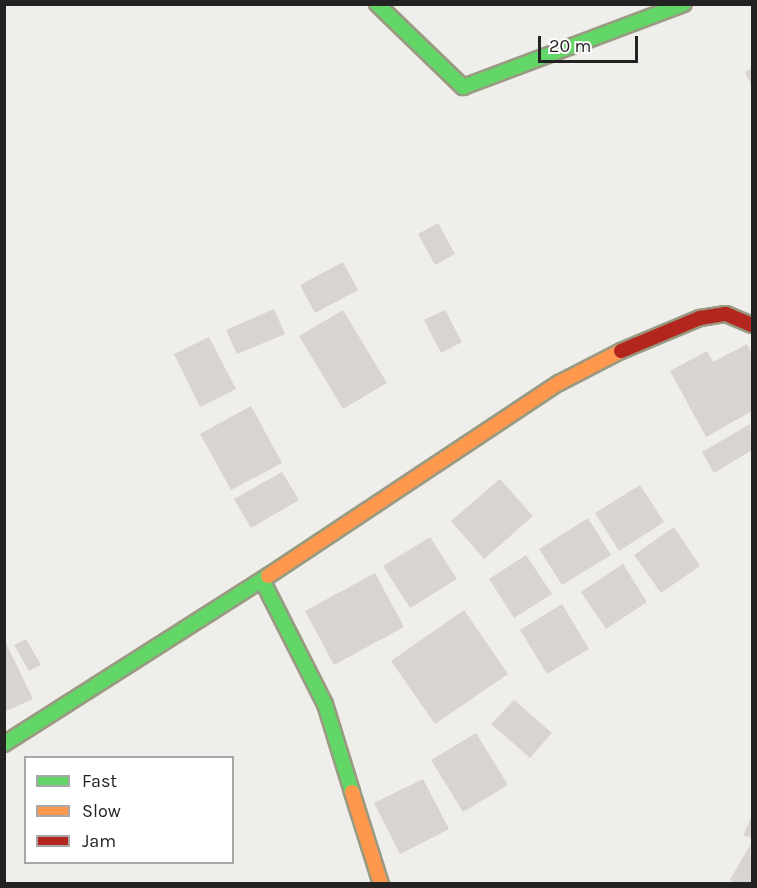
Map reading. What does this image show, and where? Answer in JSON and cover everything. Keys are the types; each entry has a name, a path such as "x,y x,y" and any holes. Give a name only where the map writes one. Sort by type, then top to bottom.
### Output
{"street":[{"path":"377,4 463,87 684,4"},
{"path":"4,744 368,514 559,383 648,337 726,314 753,325"},
{"path":"262,580 325,704 381,884"}],"building":[{"path":"752,68 752,86 745,72"},
{"path":"438,223 455,254 435,265 418,234"},
{"path":"343,262 358,290 315,313 300,285"},
{"path":"274,309 285,334 237,354 226,330"},
{"path":"343,310 387,383 343,409 299,336"},
{"path":"445,310 462,342 441,353 424,320"},
{"path":"209,337 236,389 200,407 174,354"},
{"path":"747,344 752,353 752,411 706,437 670,371 707,351 713,362"},
{"path":"251,406 282,463 231,490 200,434"},
{"path":"750,424 752,450 714,473 702,452"},
{"path":"282,472 299,500 251,528 234,499"},
{"path":"500,479 533,516 484,559 451,521"},
{"path":"640,485 664,522 619,551 595,513"},
{"path":"588,518 611,555 562,585 539,549"},
{"path":"674,527 700,566 661,593 634,555"},
{"path":"430,537 457,579 410,608 383,566"},
{"path":"526,555 552,594 514,618 489,579"},
{"path":"623,564 647,602 606,629 581,592"},
{"path":"375,573 404,627 334,665 305,611"},
{"path":"562,604 589,649 547,674 520,630"},
{"path":"464,610 508,674 435,724 391,661"},
{"path":"4,639 33,699 4,712"},
{"path":"26,639 41,665 29,671 14,645"},
{"path":"514,700 552,733 530,758 491,724"},
{"path":"476,733 508,785 463,812 431,760"},
{"path":"423,779 449,829 400,854 374,803"},
{"path":"752,815 752,837 743,836"},
{"path":"750,845 752,884 736,884 730,880"}],"traffic: fast":[{"path":"377,4 463,87 684,4"},
{"path":"4,744 268,576"},
{"path":"262,580 325,704 352,792"}],"traffic: slow":[{"path":"268,576 559,383 621,351"},
{"path":"352,792 381,884"}],"traffic: jam":[{"path":"621,351 700,318 726,314 752,325"}]}
